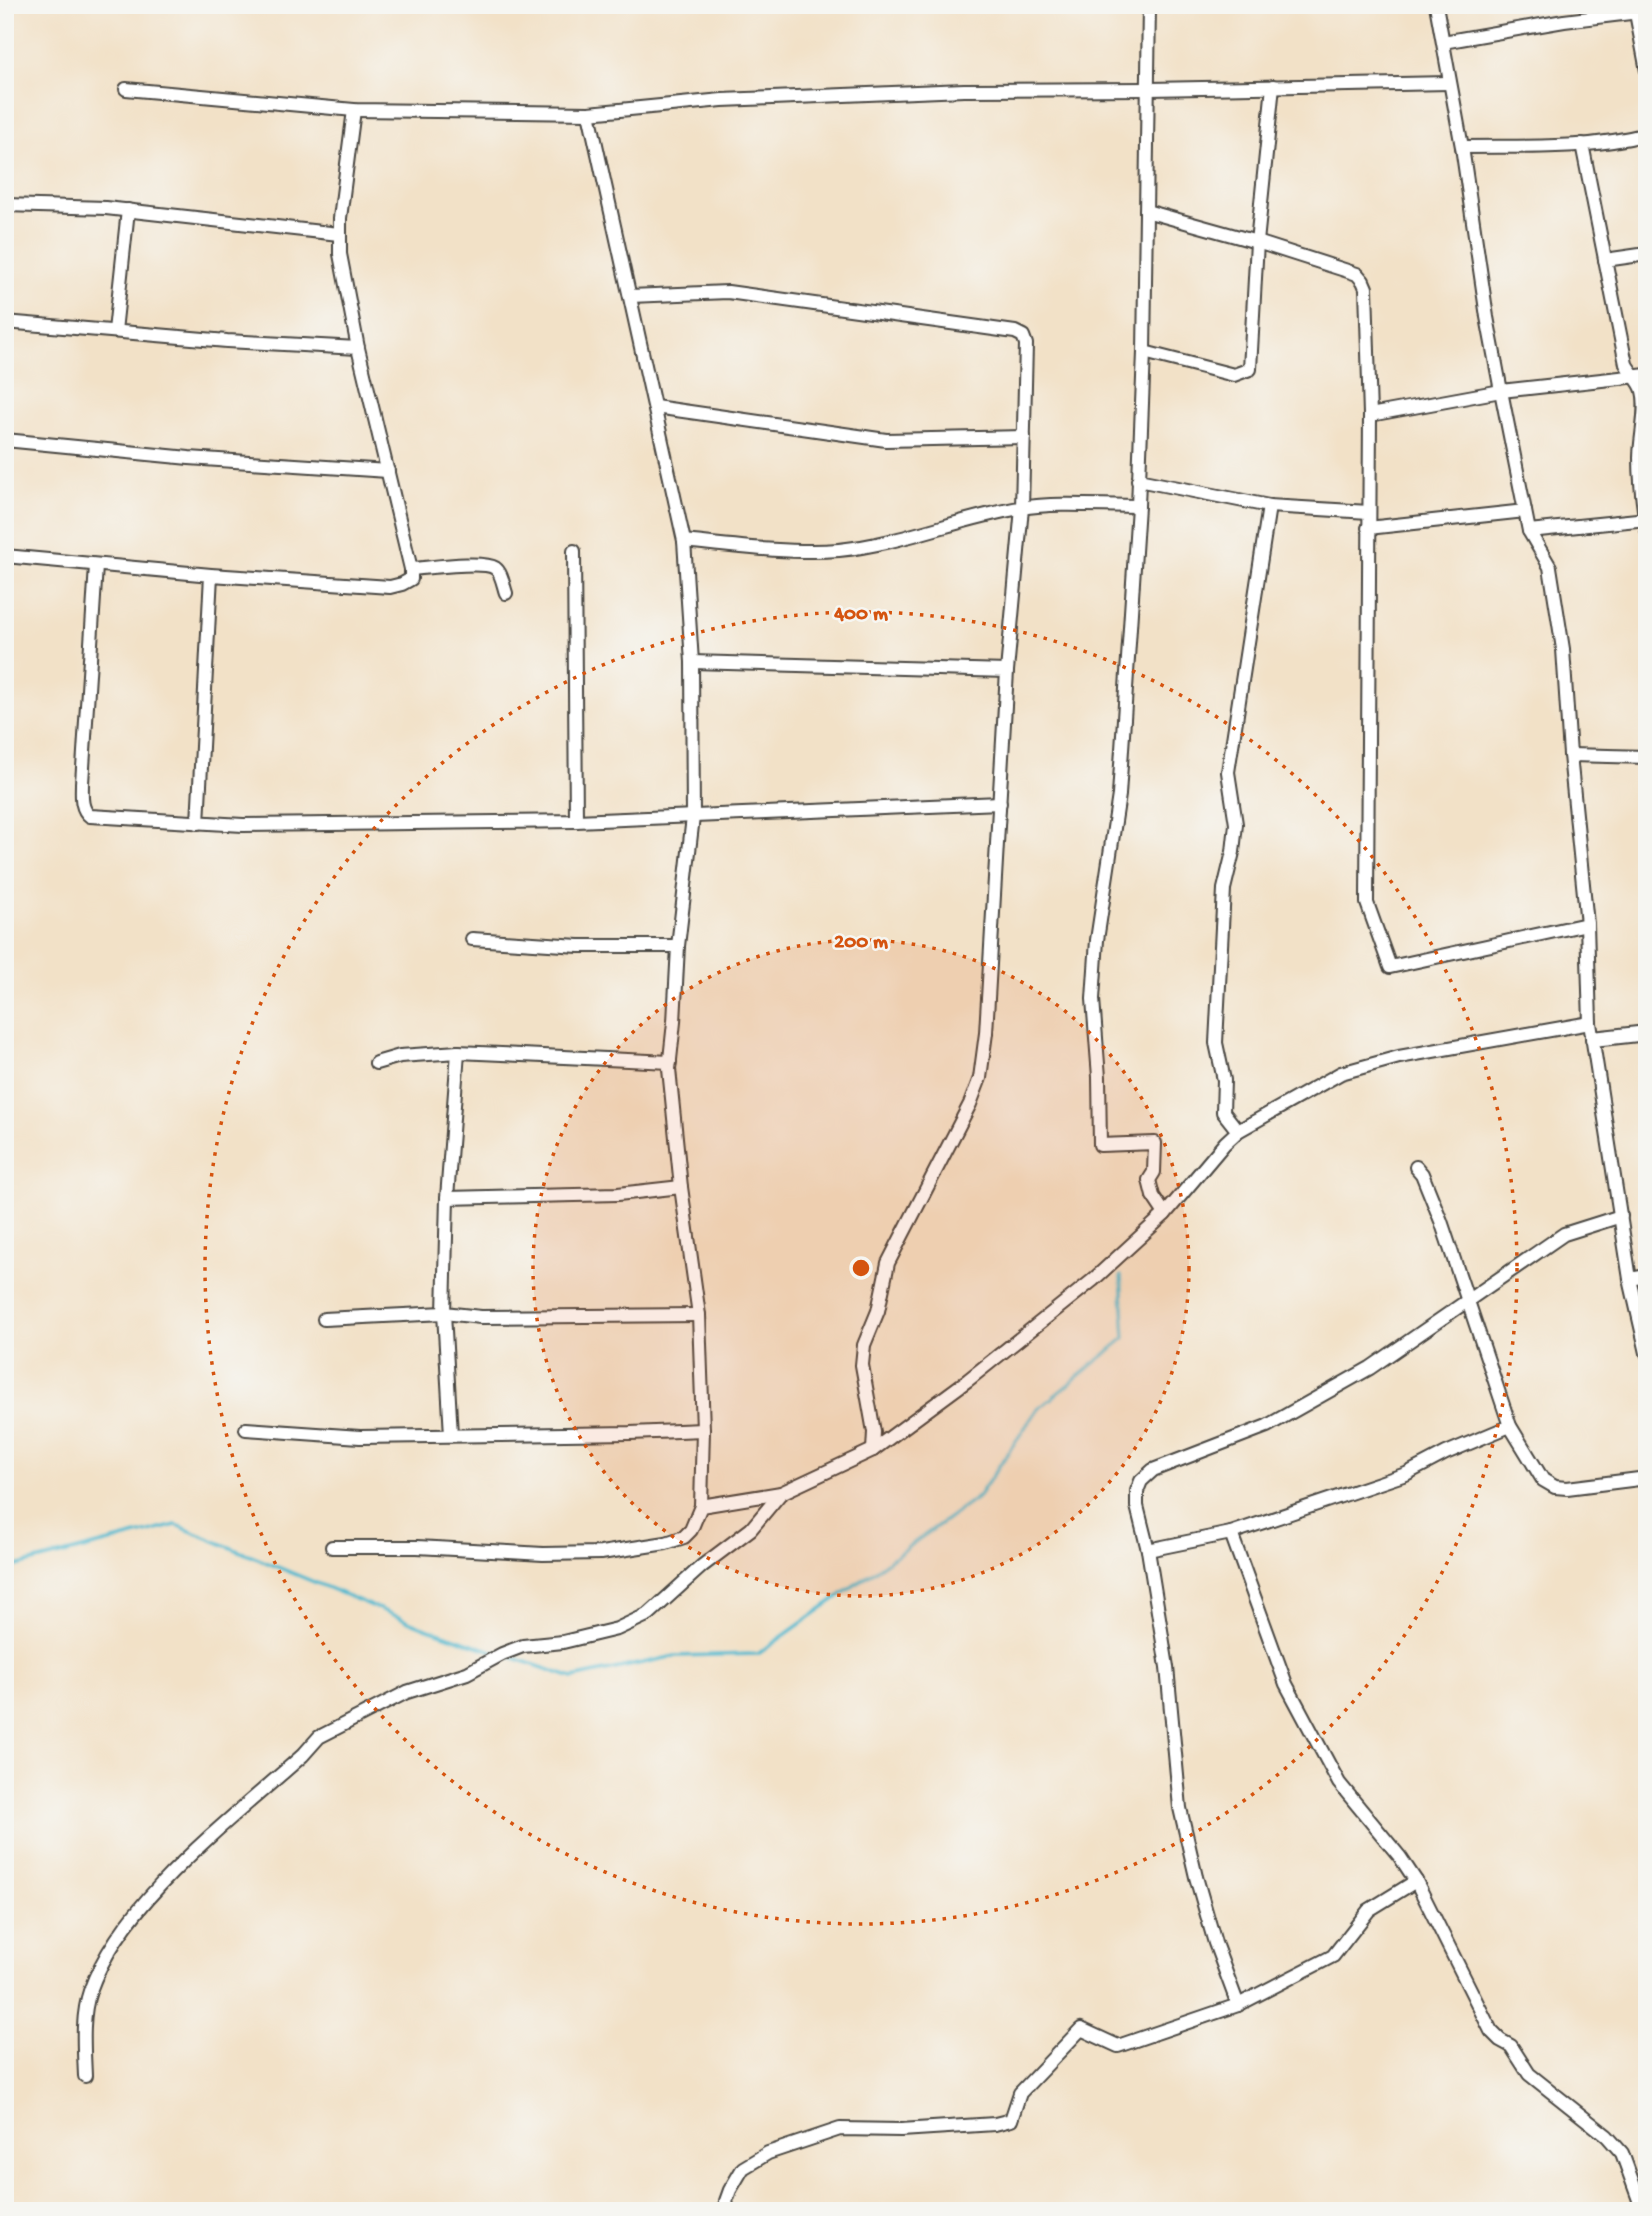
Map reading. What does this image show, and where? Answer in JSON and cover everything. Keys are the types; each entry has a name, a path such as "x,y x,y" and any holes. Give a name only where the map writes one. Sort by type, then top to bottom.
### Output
{"street":[{"path":"1149,5 1150,89 1138,506 1119,795 1097,940 1093,999 1099,1077 1100,1144 1155,1143 1154,1172 1149,1180 1153,1196 1165,1214"},
{"path":"1436,5 1501,391 1529,531 1550,567 1563,649 1570,755 1587,925 1590,1023 1630,1279 1647,1353"},
{"path":"1564,21 1566,5"},
{"path":"1443,43 1564,21 1641,12 1647,71"},
{"path":"126,89 354,110 589,114 722,100 964,90 1449,83"},
{"path":"1144,352 1234,375 1250,369 1257,242 1273,86"},
{"path":"5,556 96,566 390,587 411,579 411,569 358,348 340,254 339,234 354,110"},
{"path":"332,1547 417,1547 543,1554 601,1553 684,1537 691,1530 701,1506 703,1430 699,1315 681,1187 670,1062 678,946 694,817 692,662 684,541 589,114"},
{"path":"1462,147 1582,144 1647,135"},
{"path":"1529,531 1646,523 1640,457 1644,394 1640,383 1632,377 1626,364 1582,144"},
{"path":"5,205 128,210 339,234"},
{"path":"115,331 128,210"},
{"path":"1146,211 1257,242 1356,274 1366,288 1370,415 1367,903 1390,967 1587,925"},
{"path":"1605,260 1647,254"},
{"path":"630,296 728,292 1014,332 1023,336 1026,344 1022,508 1007,671 986,1033 979,1078 963,1121 888,1263 878,1311 864,1345 862,1365 874,1432 873,1450"},
{"path":"5,322 228,341 358,348"},
{"path":"1370,415 1501,391 1647,375"},
{"path":"654,407 886,440 1024,437"},
{"path":"5,440 189,458 388,471"},
{"path":"1138,480 1269,506 1369,512"},
{"path":"684,541 760,549 838,550 1022,508 1056,505 1138,506"},
{"path":"1238,1131 1223,1112 1224,1080 1216,1043 1224,889 1233,852 1236,824 1228,772 1269,506"},
{"path":"1368,528 1525,511"},
{"path":"574,551 576,821"},
{"path":"96,566 82,783 82,803 85,812 90,816 243,825 576,821 1000,803"},
{"path":"411,569 490,566 496,568 500,574 506,593"},
{"path":"198,822 211,575"},
{"path":"692,662 1007,671"},
{"path":"1570,755 1647,757"},
{"path":"472,939 579,946 678,946"},
{"path":"701,1506 781,1493 873,1450 968,1380 1093,1280 1165,1214 1238,1131 1341,1073 1399,1057 1590,1023"},
{"path":"1593,1039 1647,1033"},
{"path":"376,1063 400,1056 458,1052 670,1062"},
{"path":"451,1435 444,1312 447,1198 458,1052"},
{"path":"1416,1167 1422,1174 1436,1209 1510,1426 1543,1480 1555,1488 1647,1478"},
{"path":"447,1198 618,1194 681,1187"},
{"path":"1238,2005 1215,1942 1180,1808 1167,1667 1148,1550 1137,1506 1137,1491 1141,1481 1153,1471 1267,1426 1370,1368 1564,1234 1621,1216"},
{"path":"1630,1279 1647,1276"},
{"path":"324,1319 444,1312 481,1317 699,1315"},
{"path":"1148,1550 1231,1533 1406,1474 1446,1453 1510,1426"},
{"path":"246,1429 360,1437 703,1430"},
{"path":"85,2076 85,2018 89,1993 107,1952 140,1908 180,1865 303,1755 319,1737 407,1692 467,1672 523,1646 563,1642 617,1629 649,1614 702,1566 751,1529 781,1493"},
{"path":"1231,1533 1286,1684 1339,1783 1400,1857 1416,1881 1491,2031 1511,2046 1529,2074 1607,2136 1622,2153 1643,2211"},
{"path":"728,2211 726,2201 743,2168 768,2153 840,2129 901,2130 995,2124 1011,2120 1020,2093 1081,2029 1118,2046 1238,2005 1334,1956 1369,1910 1416,1881"}],"waterway":[{"path":"508,1656 573,1678 675,1656 758,1654 978,1497 1037,1410 1125,1338 1121,1276"},
{"path":"5,1569 176,1525 423,1627 498,1653"}]}
